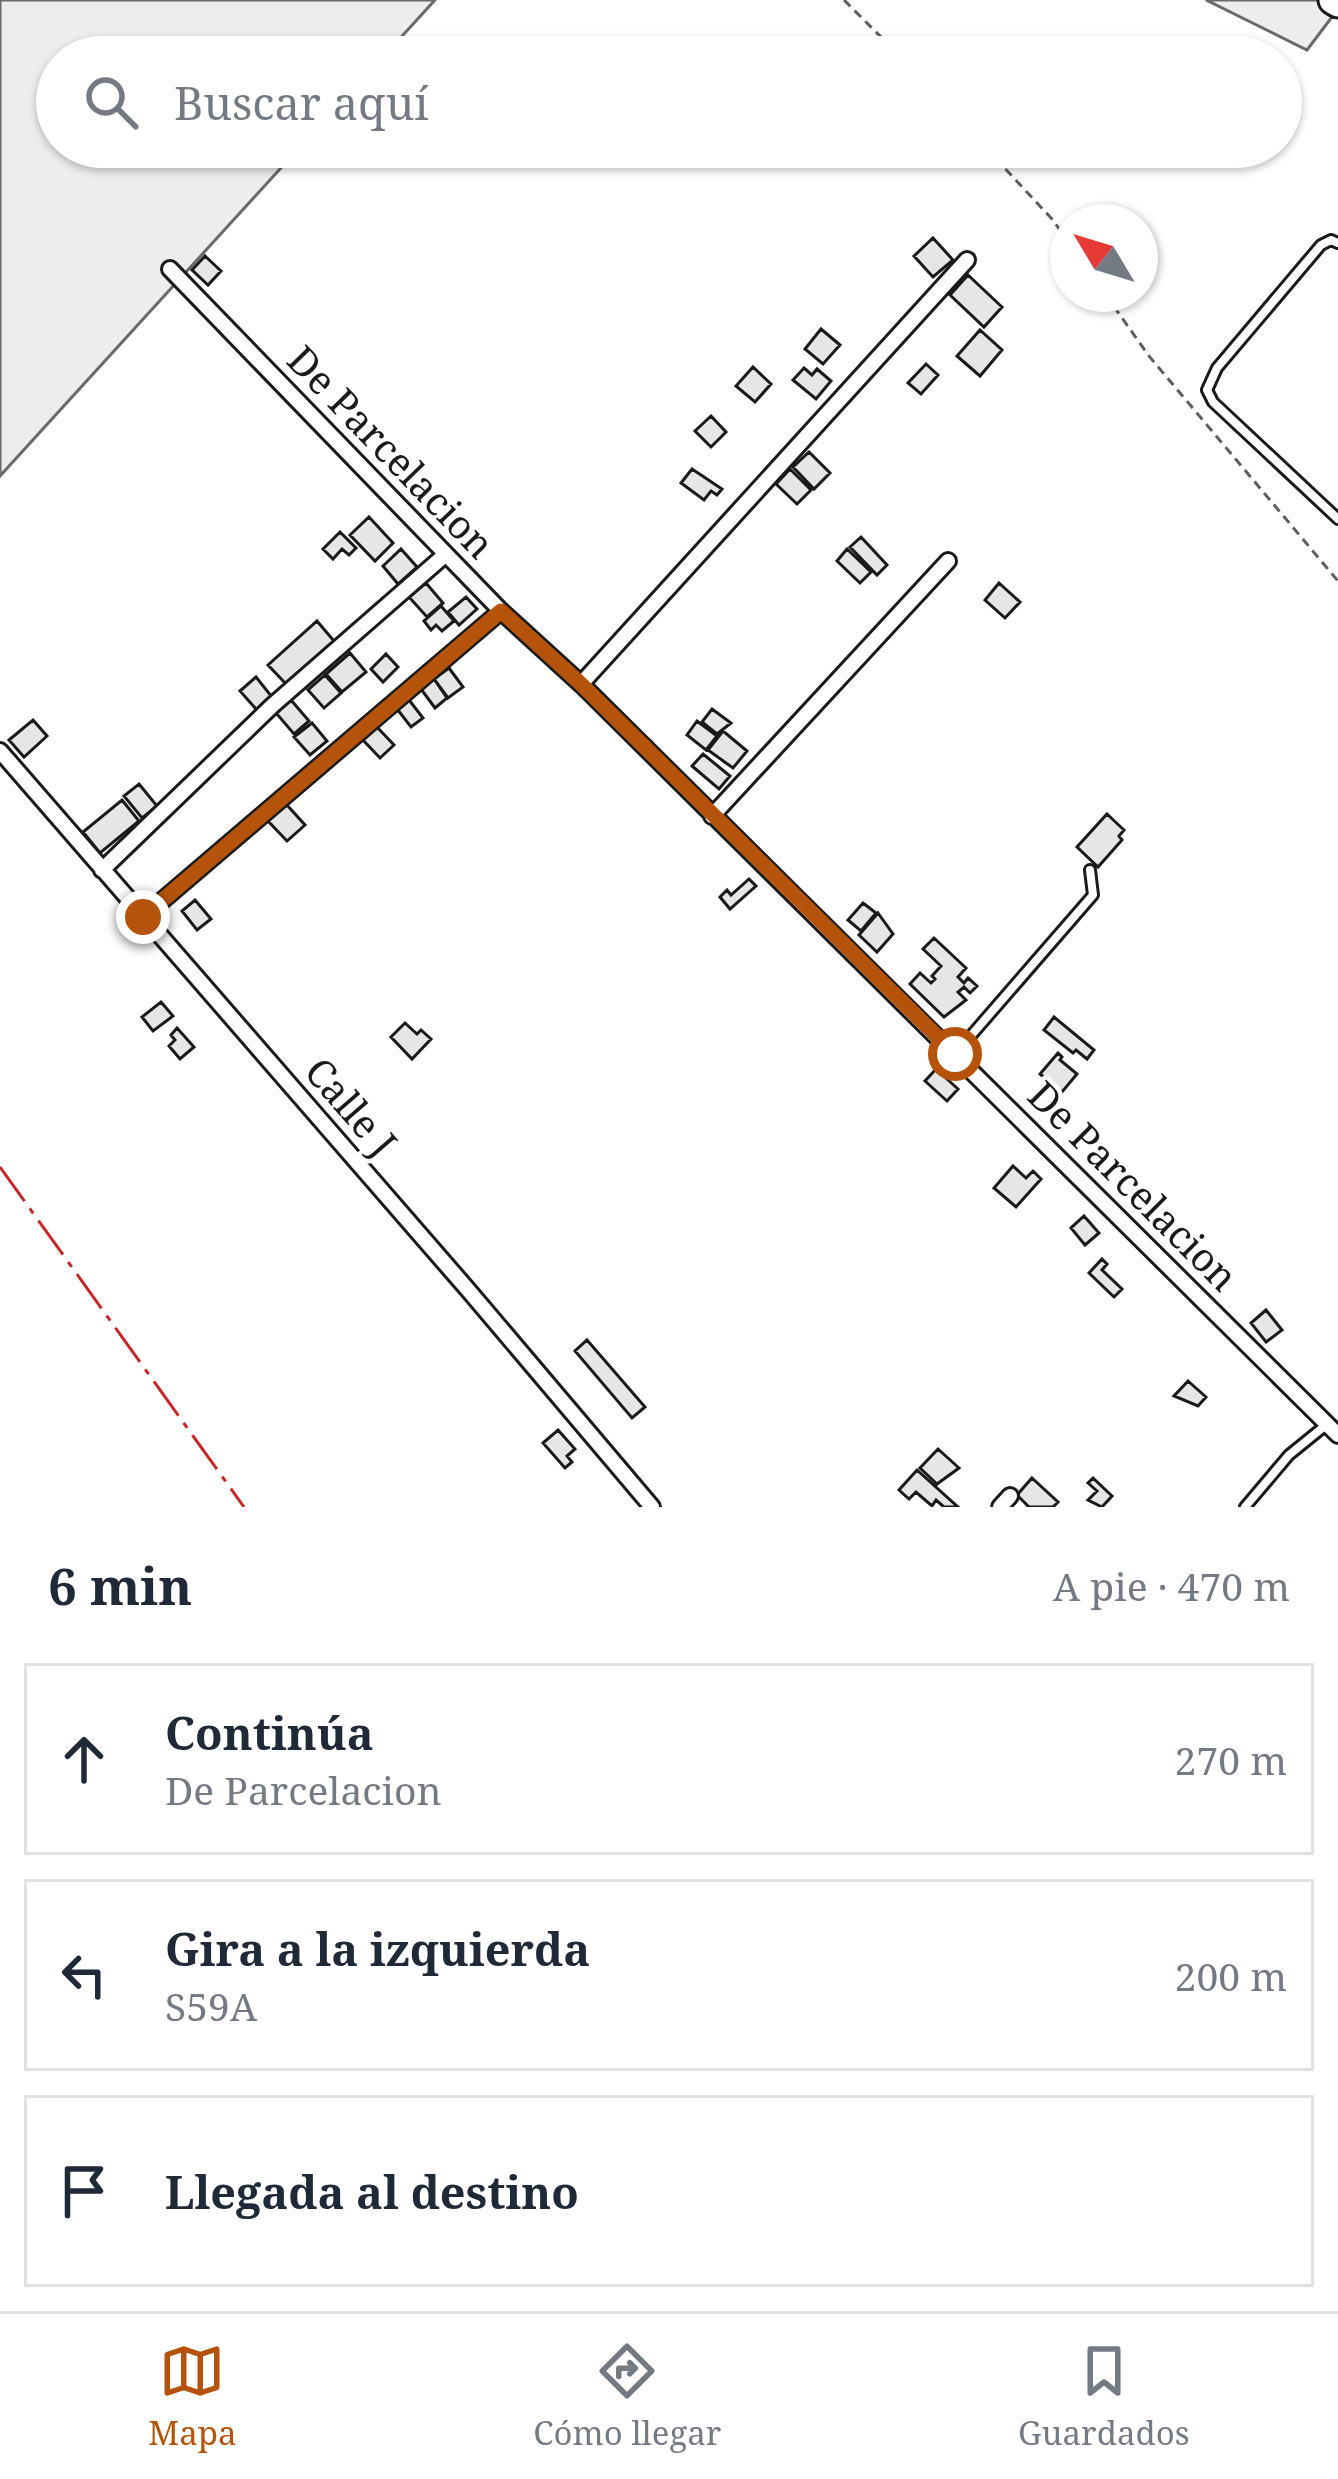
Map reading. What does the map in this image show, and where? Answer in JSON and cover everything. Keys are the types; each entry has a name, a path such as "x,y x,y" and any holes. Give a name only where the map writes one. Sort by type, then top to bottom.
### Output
{"street":[{"path":"581,684 967,260"},
{"name":"De Parcelacion","path":"170,269 501,611 581,684 1332,1429"},
{"path":"102,870 273,704 446,554"},
{"path":"712,817 948,561"},
{"path":"143,917 501,611"},
{"name":"Calle J","path":"0,751 652,1507"}],"lane":[{"path":"1338,243 1331,240 1321,245 1217,368 1207,390 1214,402 1338,519"},
{"path":"955,1054 1093,895 1090,870"},
{"path":"1245,1507 1289,1455 1332,1429"}],"path":[{"path":"844,0 880,36"},
{"path":"1004,168 1050,221"},
{"path":"1118,312 1149,356 1338,581"}],"shaded area":[{"path":"0,0 435,0 402,36 36,36 36,168 281,168 0,476"},
{"path":"1206,0 1338,0 1338,9 1307,50 1302,48 1302,36 1279,36"}],"building":[{"path":"933,238 953,260 933,277 914,256"},
{"path":"205,256 221,271 208,285 192,270"},
{"path":"968,275 1002,307 984,327 950,295"},
{"path":"821,329 840,345 823,364 805,349"},
{"path":"980,330 1002,350 980,376 957,356"},
{"path":"926,364 938,375 921,394 908,383"},
{"path":"753,367 771,384 755,402 736,386"},
{"path":"804,368 812,375 817,369 831,381 816,399 793,380"},
{"path":"711,416 726,432 711,447 695,431"},
{"path":"809,452 830,473 814,489 793,467"},
{"path":"692,469 722,489 717,495 711,491 704,500 681,483"},
{"path":"790,469 811,490 797,504 776,484"},
{"path":"369,517 393,543 375,561 350,535"},
{"path":"340,532 356,548 349,555 342,549 333,559 323,549"},
{"path":"861,537 887,565 877,575 850,547"},
{"path":"401,549 417,567 398,584 383,566"},
{"path":"847,549 871,572 860,583 837,561"},
{"path":"426,583 443,603 427,617 409,597"},
{"path":"999,583 1020,602 1005,618 985,600"},
{"path":"466,597 477,609 459,625 448,612"},
{"path":"441,606 454,621 442,631 436,625 431,630 424,621"},
{"path":"317,621 334,641 286,684 268,665"},
{"path":"350,653 366,672 342,692 326,674"},
{"path":"386,654 398,667 383,682 371,669"},
{"path":"449,668 463,687 448,698 434,679"},
{"path":"325,675 341,693 324,708 308,690"},
{"path":"256,677 272,697 257,710 240,691"},
{"path":"434,679 447,698 435,708 421,689"},
{"path":"406,696 423,718 411,727 394,705"},
{"path":"291,700 309,721 294,734 276,713"},
{"path":"712,709 731,723 717,734 702,722"},
{"path":"33,720 47,736 24,757 9,740"},
{"path":"697,721 717,736 706,750 687,735"},
{"path":"312,723 327,741 310,755 294,737"},
{"path":"376,726 394,745 380,758 362,739"},
{"path":"723,731 747,751 733,768 708,750"},
{"path":"703,754 730,776 719,789 692,766"},
{"path":"139,784 157,806 142,818 124,796"},
{"path":"122,800 139,821 100,853 83,832"},
{"path":"286,804 305,825 287,841 268,821"},
{"path":"1107,814 1124,830 1119,836 1122,840 1098,867 1077,847"},
{"path":"749,879 756,886 730,909 720,897 727,890 731,895"},
{"path":"195,900 211,919 197,930 182,911"},
{"path":"863,903 876,913 861,931 848,920"},
{"path":"878,913 893,934 877,952 859,935"},
{"path":"934,938 966,968 958,977 977,986 970,993 964,987 958,992 966,1000 944,1017 910,984 920,973 931,983 935,979 932,976 941,966 923,949"},
{"path":"161,1002 173,1016 153,1031 142,1017"},
{"path":"1054,1017 1094,1050 1087,1059 1044,1030"},
{"path":"405,1023 431,1039 412,1059 391,1037"},
{"path":"177,1028 194,1047 180,1059 169,1046"},
{"path":"1058,1053 1077,1074 1062,1092 1040,1074"},
{"path":"936,1069 958,1089 947,1101 925,1081"},
{"path":"1013,1166 1026,1178 1033,1171 1041,1179 1016,1207 994,1188"},
{"path":"1084,1216 1099,1233 1085,1245 1071,1228"},
{"path":"1102,1259 1107,1264 1102,1270 1122,1289 1114,1297 1089,1273"},
{"path":"1266,1310 1282,1330 1266,1342 1251,1323"},
{"path":"587,1340 645,1407 632,1418 575,1351"},
{"path":"1188,1381 1206,1397 1198,1406 1174,1396"},
{"path":"558,1430 575,1449 567,1456 572,1462 565,1468 543,1443"},
{"path":"938,1449 959,1468 937,1484 920,1468"},
{"path":"917,1470 958,1507 944,1507 936,1500 932,1506 916,1492 909,1499 899,1490"},
{"path":"1032,1478 1058,1502 1053,1507 1029,1507 1017,1495"},
{"path":"1093,1478 1112,1496 1102,1507 1088,1500 1097,1491 1088,1483"}],"power":[{"path":"0,1167 244,1507"}],"route":[{"path":"143,917 501,611 581,684 955,1054"}]}
